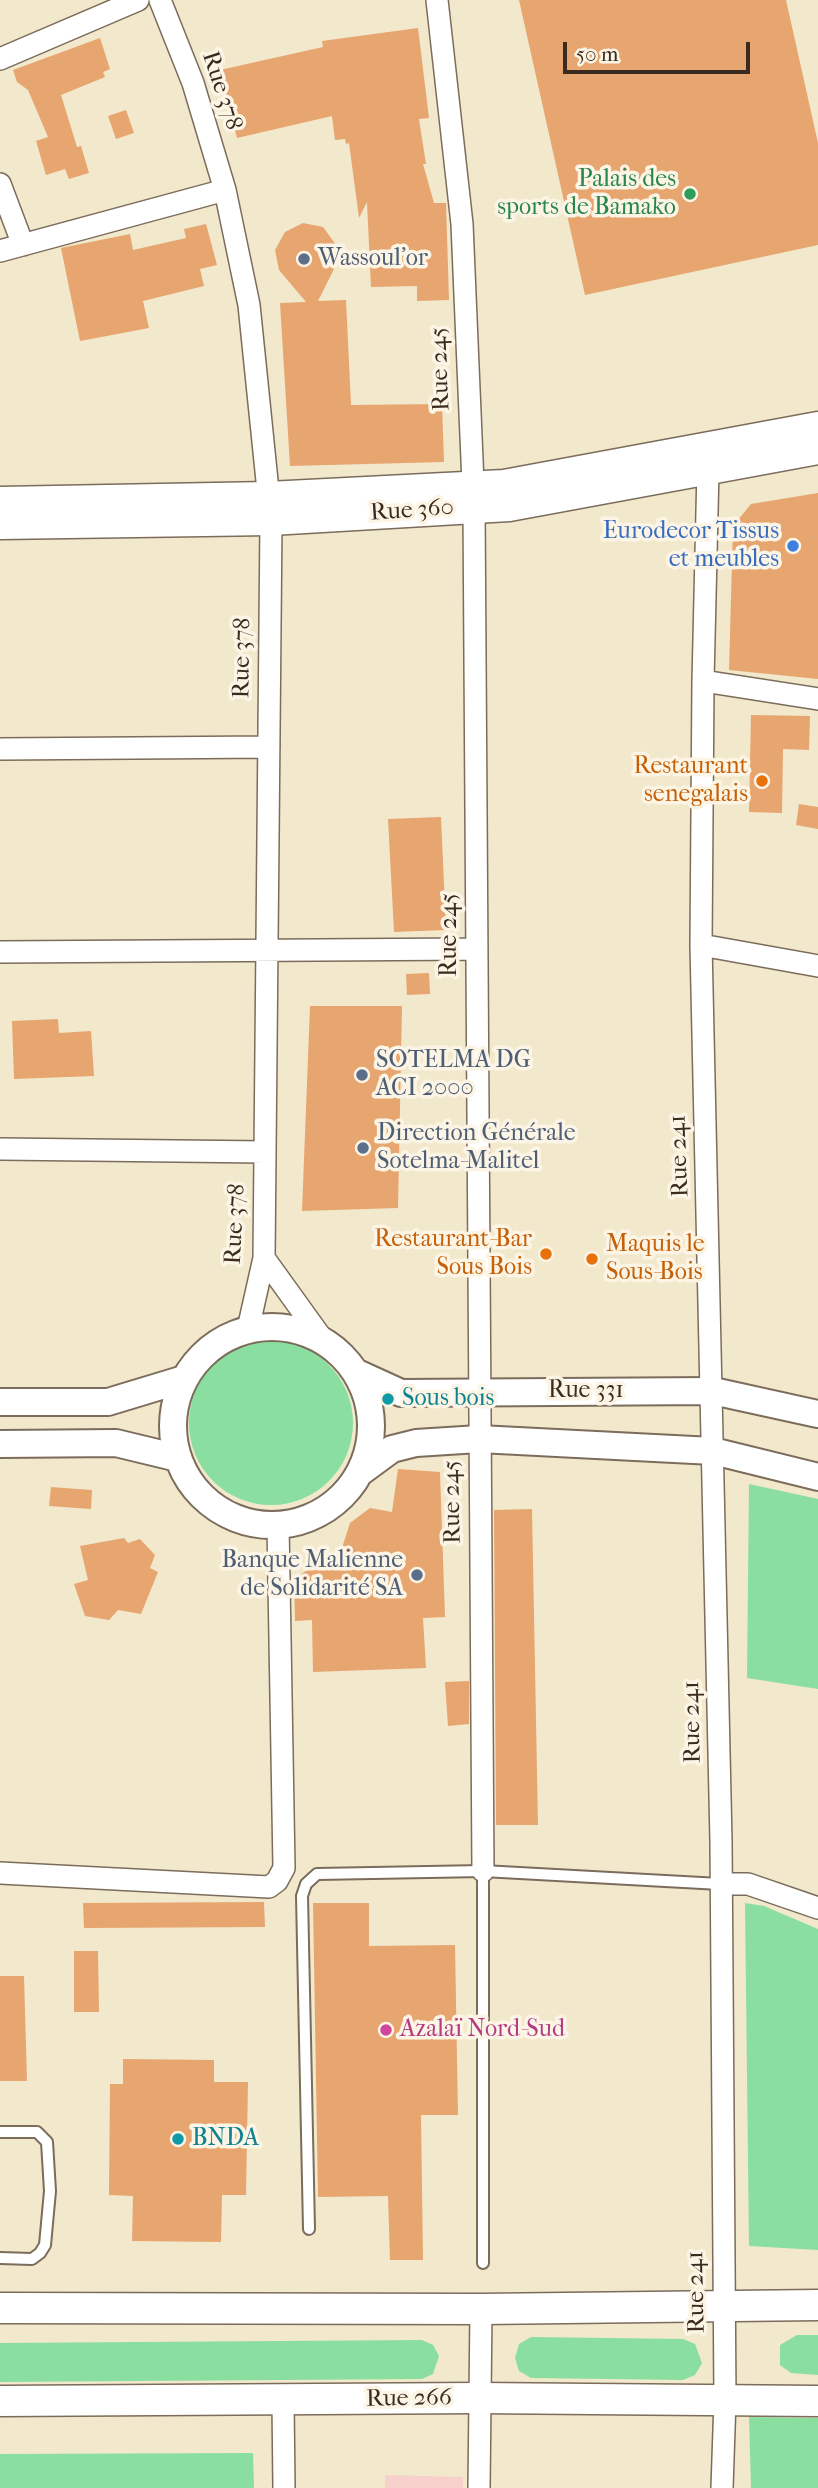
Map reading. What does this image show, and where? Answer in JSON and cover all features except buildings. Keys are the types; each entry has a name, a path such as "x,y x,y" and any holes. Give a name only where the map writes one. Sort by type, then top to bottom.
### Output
{"main road":[{"path":"473,496 504,485 818,427"},
{"name":"Rue 360","path":"0,524 473,496 509,506 818,449"},
{"path":"0,502 269,509"},
{"path":"0,2308 481,2309 818,2305"},
{"name":"Rue 266","path":"0,2401 478,2398 818,2401"}],"street":[{"path":"0,59 138,0"},
{"name":"Rue 378","path":"160,0 193,83 225,190 249,305 269,509 264,1258 248,1329"},
{"name":"Rue 245","path":"436,0 462,224 473,496 483,1871"},
{"path":"0,184 23,245"},
{"path":"0,251 225,190"},
{"name":"Rue 241","path":"708,469 701,945 722,1841 720,1884 725,2400 722,2488"},
{"path":"703,681 818,699"},
{"path":"0,749 269,747"},
{"path":"701,945 818,966"},
{"path":"0,952 476,949"},
{"path":"0,1149 265,1152"},
{"path":"264,1258 323,1340 355,1372 367,1395 372,1420 370,1446 362,1471 347,1492 327,1509 303,1521 278,1525 246,1522 217,1508 193,1486 178,1458 173,1432 175,1405 184,1379 200,1357 222,1340 248,1329 273,1326 299,1330 323,1340"},
{"name":"Rue 331","path":"355,1372 401,1393 478,1390 713,1391 818,1414"},
{"path":"0,1402 108,1402 184,1379"},
{"name":"Rue 331","path":"362,1471 392,1450 416,1443 479,1439 713,1451 818,1477"},
{"path":"0,1444 116,1443 178,1458"},
{"path":"0,1873 269,1887 277,1881 285,1868 278,1525"},
{"path":"720,1884 748,1884 818,1908"},
{"path":"479,2488 481,2309"},
{"path":"283,2401 284,2488"}],"lane":[{"path":"483,1871 483,2263"},
{"path":"309,2229 302,1896 306,1884 317,1874 483,1871 720,1884"},
{"path":"0,2132 37,2133 47,2142 50,2191 45,2245 40,2253 32,2259 0,2258"}],"shaded area":[{"path":"385,2475 463,2477 463,2488 385,2488"}],"green space":[{"path":"271,1341 302,1348 329,1365 346,1392 353,1423 346,1454 329,1481 302,1498 271,1505 240,1498 213,1481 196,1454 189,1423 196,1392 213,1365 240,1348"},
{"path":"749,1484 818,1499 818,1689 747,1678"},
{"path":"745,1903 764,1906 818,1929 818,2250 749,2246"},
{"path":"797,2335 818,2335 818,2375 791,2373 780,2365 780,2345"},
{"path":"531,2337 683,2339 695,2344 702,2363 695,2375 683,2380 531,2378 519,2371 515,2358 519,2344"},
{"path":"422,2340 433,2345 439,2356 433,2374 422,2379 0,2382 0,2343"},
{"path":"749,2417 818,2418 818,2488 751,2488"},
{"path":"253,2453 254,2488 0,2488 0,2454"}],"place":[{"name":"Palais des sports de Bamako","path":"690,194"},
{"name":"Wassoul'or","path":"304,259"},
{"name":"Eurodecor Tissus et meubles","path":"793,546"},
{"name":"Restaurant senegalais","path":"762,781"},
{"name":"SOTELMA DG ACI 2000","path":"362,1075"},
{"name":"Direction Générale Sotelma-Malitel","path":"363,1148"},
{"name":"Restaurant-Bar Sous Bois","path":"546,1254"},
{"name":"Maquis le Sous-Bois","path":"592,1259"},
{"name":"Sous bois","path":"388,1399"},
{"name":"Banque Malienne de Solidarité SA","path":"417,1575"},
{"name":"Azalaï Nord-Sud","path":"386,2030"},
{"name":"BNDA","path":"178,2139"}]}
